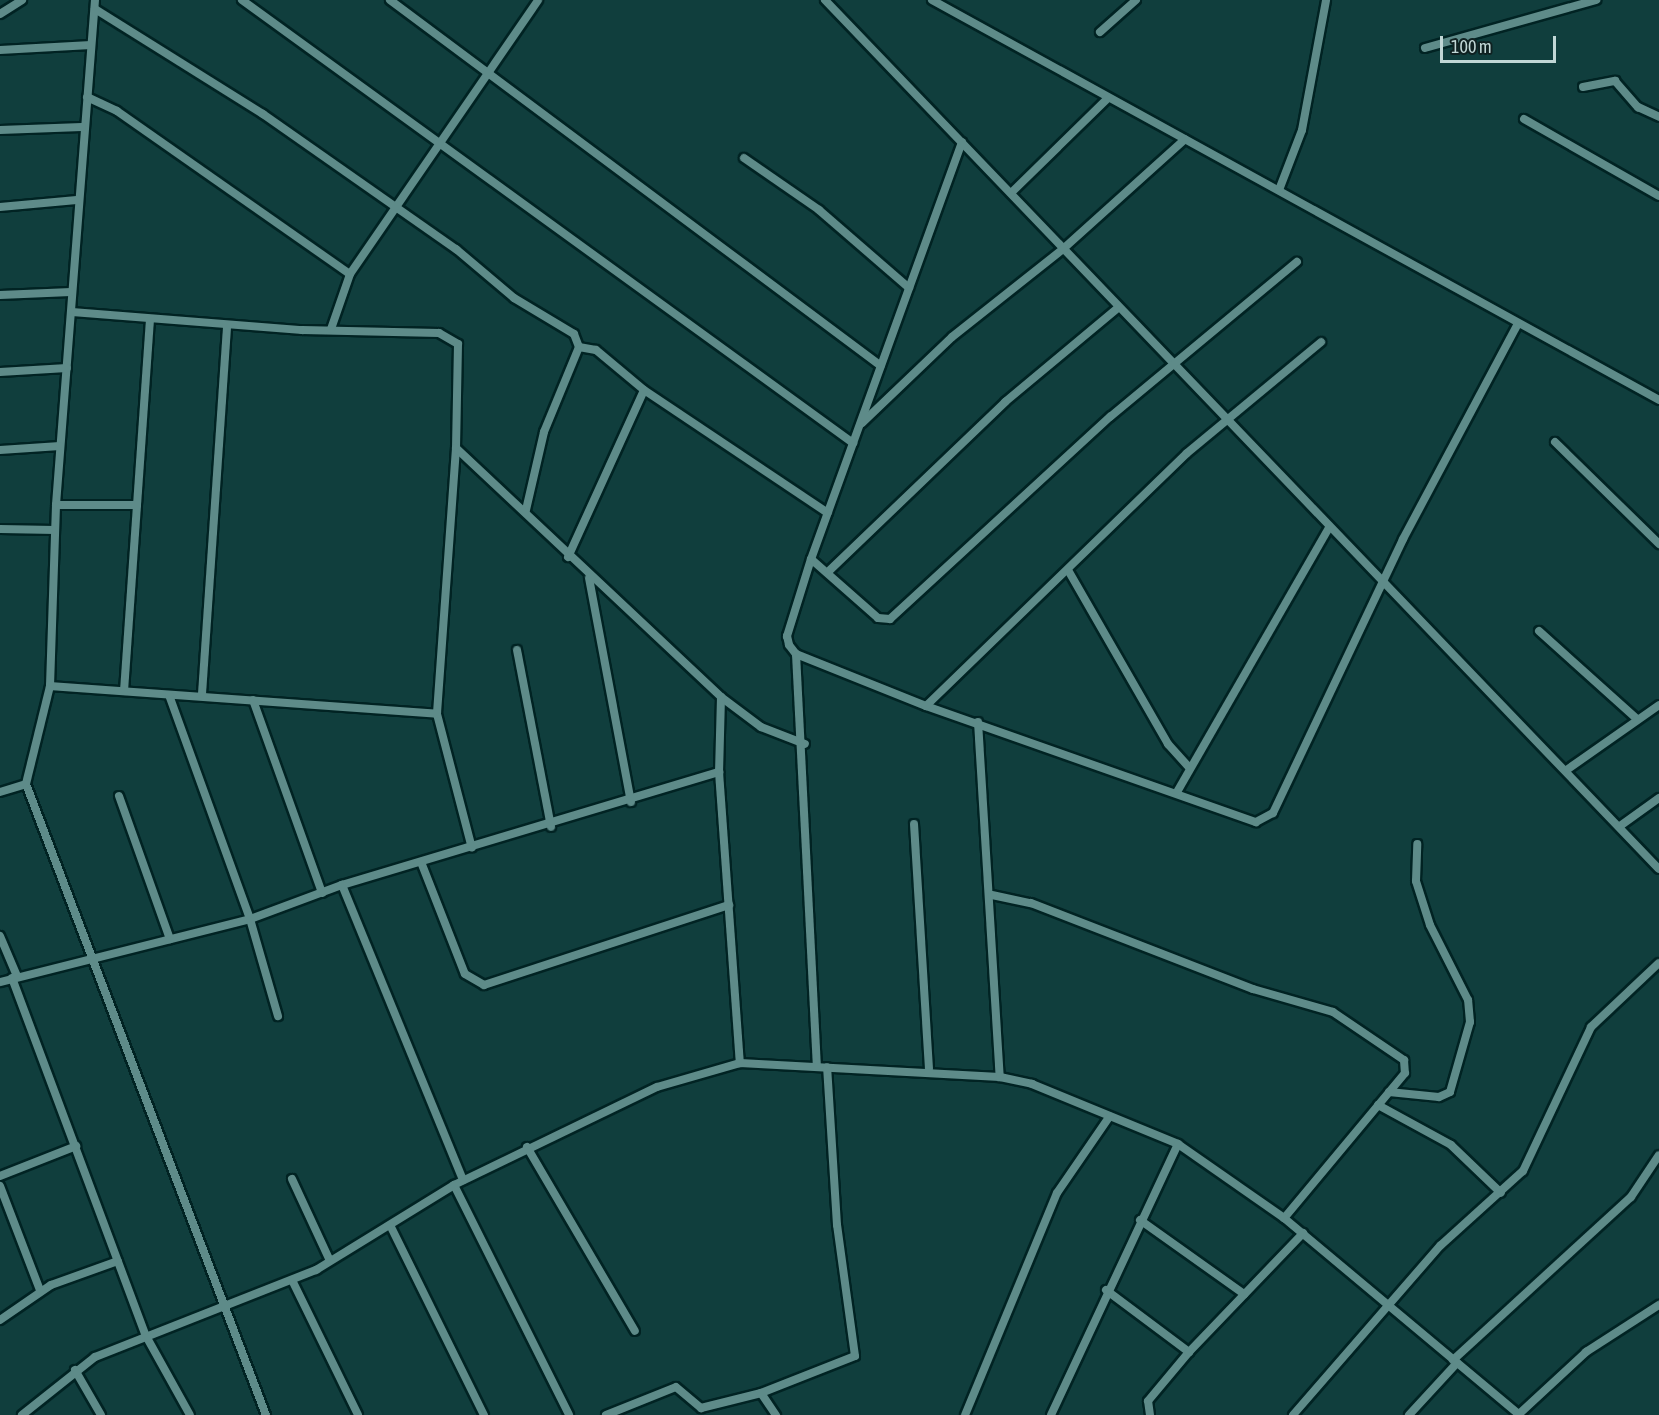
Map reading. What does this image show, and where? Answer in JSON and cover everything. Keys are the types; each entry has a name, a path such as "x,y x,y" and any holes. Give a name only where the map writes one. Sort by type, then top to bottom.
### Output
{"street":[{"path":"0,14 22,0"},
{"path":"95,0 76,200 72,312 56,505 50,686 27,784 92,961 161,1131 222,1308 266,1415"},
{"path":"242,0 853,443"},
{"path":"390,0 483,74 881,366"},
{"path":"331,329 350,274 399,209 442,144 483,74 538,0"},
{"path":"825,0 1383,585 1568,769 1659,869"},
{"path":"932,0 1659,400"},
{"path":"1100,32 1136,0"},
{"path":"1279,190 1302,130 1326,0"},
{"path":"1425,48 1596,0"},
{"path":"95,9 194,67 399,209 514,298 574,334 579,347 544,432 526,510"},
{"path":"0,50 91,45"},
{"path":"1583,87 1615,81 1638,106 1659,117"},
{"path":"87,97 117,111 350,274"},
{"path":"1011,193 1108,98"},
{"path":"1524,119 1659,195"},
{"path":"0,130 82,127"},
{"path":"860,425 952,337 1063,249 1185,139"},
{"path":"817,1066 805,744 796,654 787,636 811,559 962,142"},
{"path":"744,158 819,210 909,288"},
{"path":"0,207 76,200"},
{"path":"811,559 830,570 878,618 890,619 1171,363 1297,262"},
{"path":"0,295 71,292"},
{"path":"830,570 1005,402 1118,308"},
{"path":"72,312 226,326 439,333 458,344 456,448 437,714 472,848"},
{"path":"124,691 150,319"},
{"path":"796,654 926,706 978,722 1256,822 1266,821 1484,381 1518,324"},
{"path":"202,694 226,326"},
{"path":"926,706 1226,421 1321,342"},
{"path":"579,347 596,350 644,390 828,513"},
{"path":"0,372 67,368"},
{"path":"568,557 644,390"},
{"path":"1556,442 1659,544"},
{"path":"0,450 60,446"},
{"path":"456,448 526,510 589,578 721,698 761,727 805,744"},
{"path":"56,505 137,505"},
{"path":"1177,792 1188,766 1329,528"},
{"path":"0,529 55,530"},
{"path":"1068,570 1168,744 1188,766"},
{"path":"589,578 631,802"},
{"path":"1539,631 1637,719"},
{"path":"517,650 551,827"},
{"path":"50,686 169,695 202,694 437,714"},
{"path":"169,695 250,919 278,1016"},
{"path":"721,698 719,772 740,1063"},
{"path":"253,700 322,893"},
{"path":"1568,769 1659,705"},
{"path":"978,722 992,895 1000,1077"},
{"path":"0,982 92,961 250,919 342,885 551,827 719,772"},
{"path":"0,792 27,784"},
{"path":"118,796 170,939"},
{"path":"1620,826 1659,798"},
{"path":"914,824 929,1069"},
{"path":"1389,1092 1439,1097 1450,1092 1470,1022 1468,1000 1430,925 1416,881 1417,844"},
{"path":"421,862 465,974 484,985 729,905"},
{"path":"342,885 463,1180"},
{"path":"992,895 1031,903 1202,970 1347,1018 1404,1060 1405,1073 1284,1218"},
{"path":"0,936 146,1336 190,1415"},
{"path":"1293,1415 1441,1245 1501,1193 1532,1157 1554,1097 1592,1028 1659,963"},
{"path":"22,1415 75,1370 146,1336 292,1280 391,1227 454,1185 526,1147 657,1087 740,1063 929,1069 1000,1077 1110,1116 1178,1144 1303,1233 1519,1415 1586,1352 1659,1305"},
{"path":"606,1415 676,1387 701,1408 761,1393 849,1360 858,1350 837,1225 827,1067"},
{"path":"1378,1105 1451,1144 1501,1193"},
{"path":"965,1415 1057,1193 1110,1116"},
{"path":"1051,1415 1106,1290 1178,1144"},
{"path":"0,1175 76,1146"},
{"path":"526,1147 635,1331"},
{"path":"1409,1415 1455,1361 1631,1197 1659,1155"},
{"path":"292,1179 330,1261"},
{"path":"0,1185 40,1290"},
{"path":"454,1185 569,1415"},
{"path":"1140,1220 1244,1294"},
{"path":"391,1227 484,1415"},
{"path":"1150,1415 1148,1401 1189,1352 1303,1233"},
{"path":"0,1320 40,1290 118,1261"},
{"path":"292,1280 358,1415"},
{"path":"1106,1290 1189,1352"},
{"path":"75,1370 101,1415"},
{"path":"761,1393 776,1415"}]}
